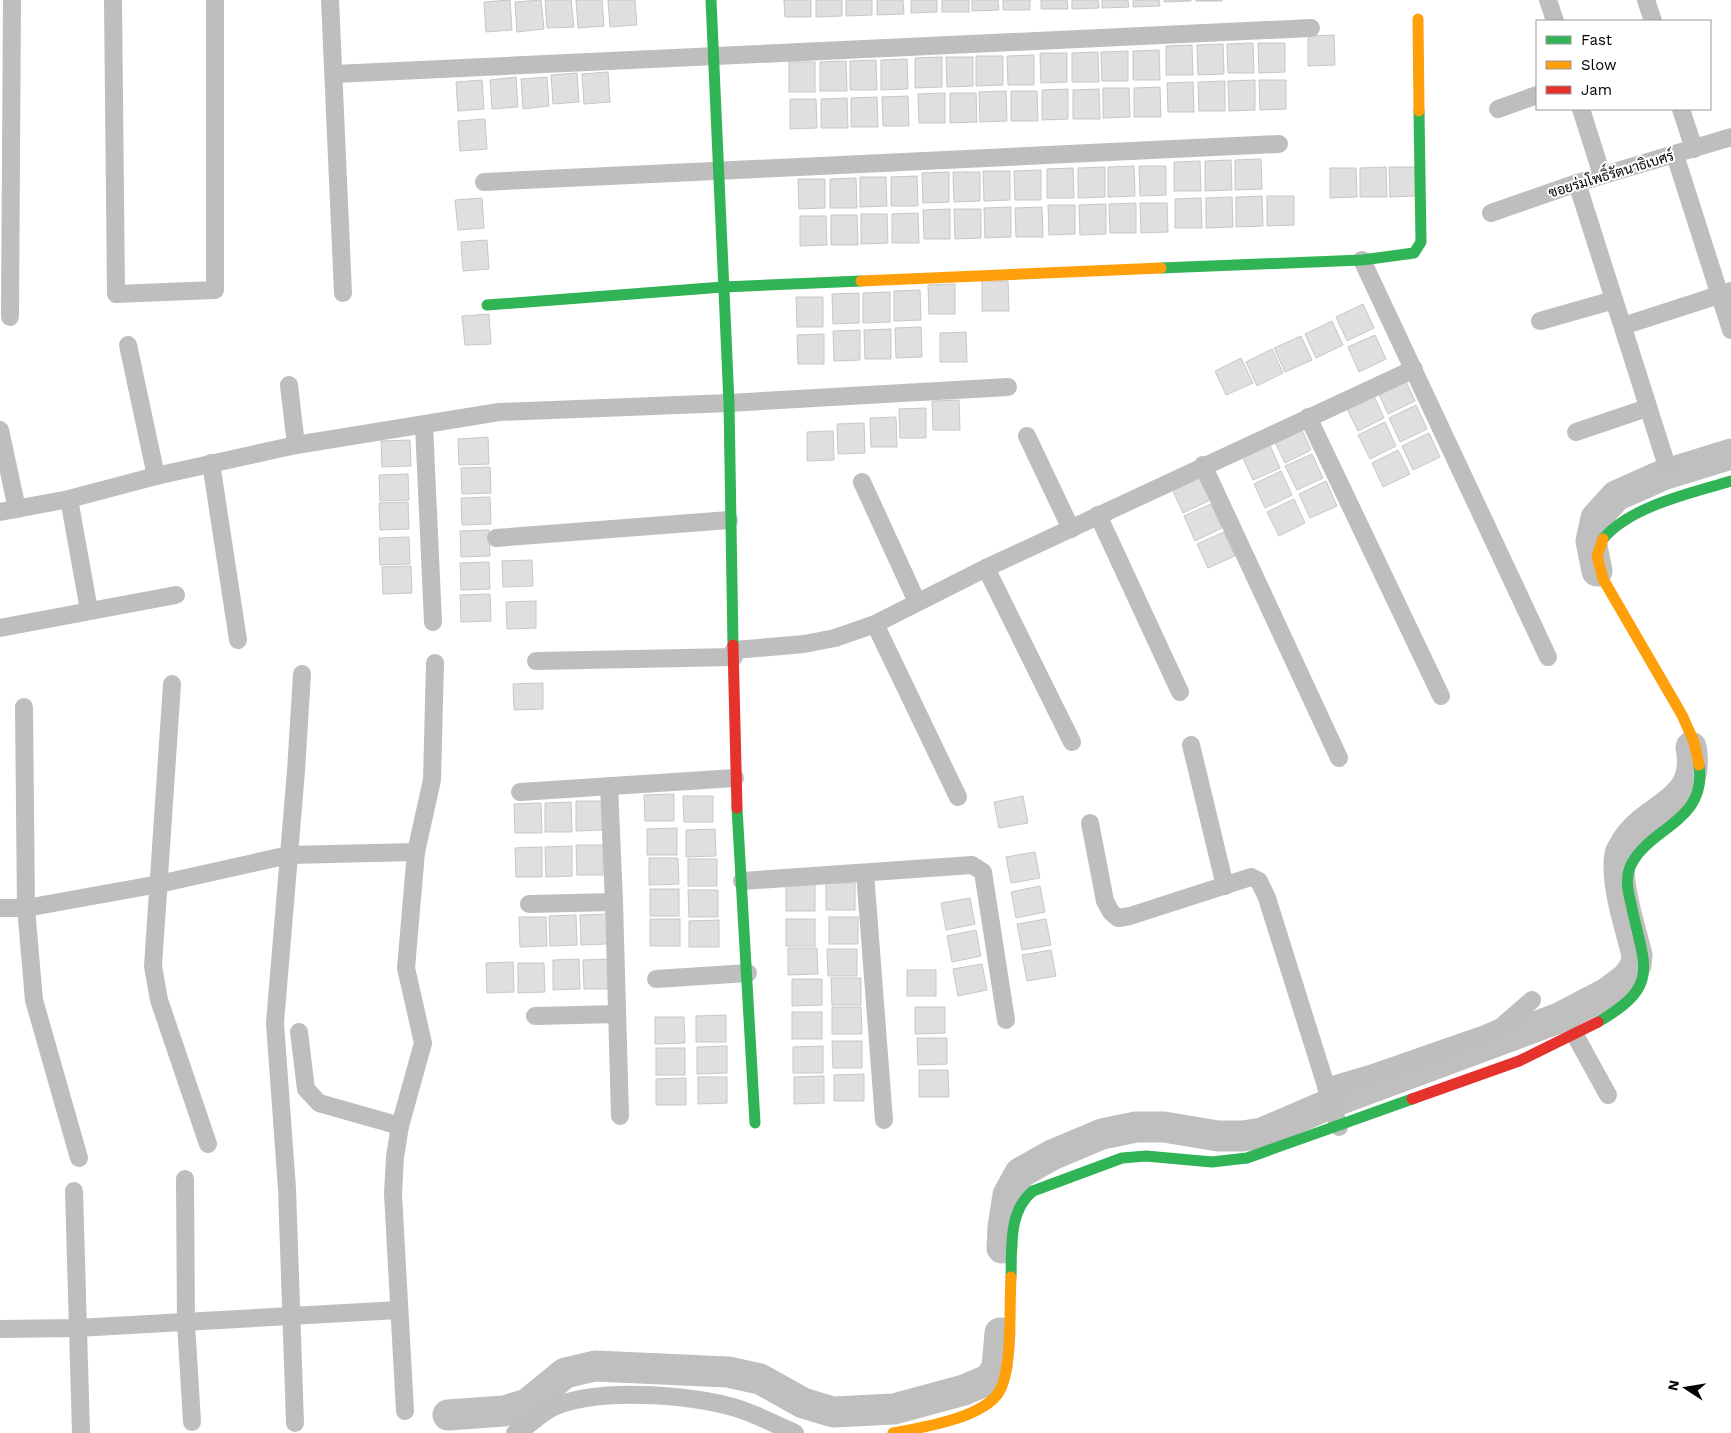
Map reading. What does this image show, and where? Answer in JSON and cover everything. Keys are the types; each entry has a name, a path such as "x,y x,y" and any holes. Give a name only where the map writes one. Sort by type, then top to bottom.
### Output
{"street":[{"path":"10,317 12,0"},
{"path":"113,0 116,294 214,290 216,0"},
{"path":"330,0 344,293"},
{"path":"710,0 729,403 729,520 734,654 735,778 748,972 755,1122"},
{"path":"1548,0 1555,20"},
{"path":"1646,0 1653,20"},
{"path":"487,305 723,287 1362,260 1414,253 1421,242 1418,19"},
{"path":"334,74 1311,28"},
{"path":"1498,108 1536,95"},
{"path":"1581,110 1602,175"},
{"path":"1681,110 1694,149"},
{"name":"ซอยร่มโพธิ์รัตนาธิเบศร์","path":"1491,213 1602,175 1731,137"},
{"path":"484,182 1279,144"},
{"path":"1675,155 1726,293 1731,330"},
{"path":"1577,183 1623,326 1646,408 1666,462"},
{"path":"1362,260 1548,656"},
{"path":"1623,326 1726,293"},
{"path":"1540,321 1614,300"},
{"path":"128,346 156,476"},
{"path":"536,661 734,654 835,638 875,624 986,568 1203,465 1414,369"},
{"path":"290,385 296,445"},
{"path":"0,430 8,511 69,499 156,476 296,445 499,412 729,403 1008,387"},
{"path":"1576,432 1646,408"},
{"path":"1308,417 1440,696"},
{"path":"424,424 433,622"},
{"path":"1027,436 1071,529"},
{"path":"211,463 238,640"},
{"path":"1203,465 1339,758"},
{"path":"862,482 917,602"},
{"path":"894,1433 971,1413 988,1405 998,1394 1006,1376 1008,1361 1013,1224 1024,1198 1033,1191 1122,1158 1146,1156 1225,1162 1247,1158 1336,1121 1519,1061 1575,1035 1620,1009 1639,991 1645,971 1626,881 1629,867 1636,854 1684,816 1700,787 1700,767 1693,741 1678,706 1603,579 1597,562 1598,551 1601,541 1612,529 1630,518 1670,500 1731,482"},
{"path":"69,499 89,610"},
{"path":"1098,515 1180,692"},
{"path":"496,538 729,520"},
{"path":"986,568 1072,742"},
{"path":"0,628 176,595"},
{"path":"875,624 958,797"},
{"path":"405,1411 393,1194 395,1157 400,1126 423,1043 406,968 416,852 432,780 435,663"},
{"path":"296,1423 290,1317 287,1189 275,1023 302,674"},
{"path":"172,684 153,966 159,1000 208,1144"},
{"path":"24,707 26,908 34,1000 79,1158"},
{"path":"1191,745 1225,886"},
{"path":"520,792 735,778"},
{"path":"609,786 620,1116"},
{"path":"1090,823 1105,901 1111,912 1118,918 1130,916 1251,877 1259,881 1263,887 1336,1121"},
{"path":"0,908 26,908 159,884 289,855 416,852"},
{"path":"742,881 972,865 983,872 1006,1020"},
{"path":"865,873 884,1120"},
{"path":"529,904 614,902"},
{"path":"656,979 748,972"},
{"path":"1326,1089 1485,1034 1501,1027 1532,1000"},
{"path":"535,1016 617,1014"},
{"path":"299,1032 306,1088 311,1097 319,1103 400,1126"},
{"path":"1575,1035 1608,1095"},
{"path":"185,1179 186,1322 192,1422"},
{"path":"74,1190 80,1433"},
{"path":"0,1329 76,1328 399,1310"},
{"path":"515,1433 553,1407 577,1398 617,1395 715,1402 750,1412 795,1433"}],"building":[{"path":"510,0 512,30 486,32 484,2"},
{"path":"541,0 544,29 517,32 515,2"},
{"path":"545,0 571,0 574,27 547,28"},
{"path":"576,0 602,0 604,26 578,28"},
{"path":"608,0 635,0 637,25 610,27"},
{"path":"784,0 811,0 811,17 785,17"},
{"path":"816,0 842,0 842,16 816,17"},
{"path":"846,0 872,0 872,15 846,16"},
{"path":"877,0 903,0 904,14 877,15"},
{"path":"911,0 937,0 937,12 911,13"},
{"path":"942,0 969,0 969,12 942,12"},
{"path":"972,0 998,0 999,10 972,11"},
{"path":"1003,0 1030,0 1030,10 1003,10"},
{"path":"1041,0 1067,0 1068,9 1041,9"},
{"path":"1072,0 1098,0 1099,8 1072,9"},
{"path":"1102,0 1128,0 1129,7 1102,8"},
{"path":"1133,0 1159,0 1160,6 1133,7"},
{"path":"1164,0 1191,0 1191,1 1164,2"},
{"path":"1222,0 1222,1 1196,1"},
{"path":"1334,35 1335,65 1308,66 1308,36"},
{"path":"1253,43 1254,73 1228,73 1227,44"},
{"path":"1258,43 1285,43 1285,72 1259,73"},
{"path":"1223,44 1224,74 1198,75 1197,45"},
{"path":"1192,45 1193,75 1166,75 1166,46"},
{"path":"1159,50 1160,80 1133,80 1133,51"},
{"path":"1128,51 1128,81 1102,81 1101,52"},
{"path":"1098,52 1099,82 1072,82 1072,53"},
{"path":"1040,53 1067,53 1067,82 1041,83"},
{"path":"1034,55 1034,85 1008,85 1007,56"},
{"path":"976,56 1003,56 1003,85 976,86"},
{"path":"942,57 942,87 915,88 915,58"},
{"path":"946,57 973,57 973,86 947,87"},
{"path":"907,59 908,89 881,90 881,60"},
{"path":"876,60 877,90 850,90 850,61"},
{"path":"846,61 847,91 820,91 820,62"},
{"path":"789,62 815,62 815,92 789,92"},
{"path":"608,72 610,102 584,104 582,74"},
{"path":"577,73 579,102 553,104 551,75"},
{"path":"516,77 518,107 492,109 490,80"},
{"path":"547,77 549,106 523,109 521,79"},
{"path":"482,80 484,109 458,111 456,82"},
{"path":"1255,80 1255,110 1229,111 1228,81"},
{"path":"1259,80 1286,80 1286,109 1260,110"},
{"path":"1225,81 1225,111 1199,111 1198,82"},
{"path":"1193,82 1194,112 1168,112 1167,83"},
{"path":"1160,87 1161,117 1134,117 1134,88"},
{"path":"1103,88 1129,88 1130,117 1103,118"},
{"path":"1068,89 1068,119 1042,120 1042,90"},
{"path":"1099,89 1100,119 1073,119 1073,90"},
{"path":"1006,91 1007,121 980,122 979,92"},
{"path":"1011,91 1037,91 1038,121 1011,121"},
{"path":"945,93 945,123 919,123 918,94"},
{"path":"950,93 976,93 977,122 950,123"},
{"path":"908,96 909,126 883,126 882,97"},
{"path":"877,97 878,127 851,127 851,98"},
{"path":"847,98 848,128 821,128 821,99"},
{"path":"790,99 816,99 817,128 790,129"},
{"path":"485,119 487,149 460,151 458,121"},
{"path":"1261,159 1262,189 1235,190 1235,160"},
{"path":"1231,160 1232,190 1205,191 1205,161"},
{"path":"1200,161 1201,191 1174,191 1174,162"},
{"path":"1134,166 1135,196 1108,197 1108,167"},
{"path":"1139,166 1166,166 1166,195 1140,196"},
{"path":"1105,167 1105,197 1078,198 1078,168"},
{"path":"1386,167 1387,197 1360,197 1360,168"},
{"path":"1389,167 1416,167 1416,196 1390,197"},
{"path":"1073,168 1074,198 1047,198 1047,169"},
{"path":"1330,168 1356,168 1357,197 1330,198"},
{"path":"1041,170 1041,200 1015,200 1014,171"},
{"path":"983,171 1010,171 1010,200 984,201"},
{"path":"949,172 949,202 923,203 922,173"},
{"path":"953,172 980,172 980,201 954,202"},
{"path":"917,176 918,206 891,206 891,177"},
{"path":"860,177 886,177 887,206 860,207"},
{"path":"856,178 857,208 830,208 830,179"},
{"path":"798,179 825,179 825,208 799,209"},
{"path":"1262,196 1263,226 1236,227 1236,197"},
{"path":"1267,196 1294,196 1294,225 1267,226"},
{"path":"1232,197 1233,227 1206,228 1206,198"},
{"path":"482,198 484,228 458,230 455,200"},
{"path":"1201,198 1202,228 1175,228 1175,199"},
{"path":"1136,203 1136,233 1110,233 1109,204"},
{"path":"1140,203 1167,203 1168,232 1141,233"},
{"path":"1106,204 1106,234 1080,235 1079,205"},
{"path":"1048,205 1075,205 1075,234 1049,235"},
{"path":"1011,207 1011,237 985,238 984,208"},
{"path":"1042,207 1043,237 1016,237 1015,208"},
{"path":"950,209 950,239 924,239 923,210"},
{"path":"954,209 981,209 981,238 955,239"},
{"path":"918,213 919,243 892,243 892,214"},
{"path":"861,214 887,214 888,243 861,244"},
{"path":"831,215 857,215 858,245 831,245"},
{"path":"800,216 826,216 827,245 800,246"},
{"path":"487,240 489,269 463,271 461,242"},
{"path":"982,281 1008,281 1009,311 982,311"},
{"path":"955,284 955,314 929,314 928,285"},
{"path":"920,290 921,320 894,321 894,291"},
{"path":"890,292 890,322 863,323 863,293"},
{"path":"859,293 859,323 833,324 832,294"},
{"path":"796,297 823,297 823,327 797,327"},
{"path":"1363,304 1374,328 1347,341 1336,317"},
{"path":"489,314 491,344 465,345 462,316"},
{"path":"1332,321 1343,345 1316,358 1305,334"},
{"path":"921,327 922,357 896,358 895,328"},
{"path":"891,329 891,359 865,359 864,330"},
{"path":"860,330 860,360 834,361 833,331"},
{"path":"966,332 967,362 940,362 940,333"},
{"path":"824,334 824,364 798,364 797,335"},
{"path":"1375,335 1386,359 1359,372 1348,347"},
{"path":"1301,336 1312,360 1285,372 1274,348"},
{"path":"1272,349 1283,373 1257,386 1246,362"},
{"path":"1241,358 1253,383 1226,395 1215,371"},
{"path":"1404,377 1415,401 1388,414 1377,390"},
{"path":"1373,394 1384,418 1358,431 1346,407"},
{"path":"959,400 960,430 933,430 932,401"},
{"path":"1416,405 1427,429 1400,442 1389,418"},
{"path":"926,408 926,438 900,438 899,409"},
{"path":"896,417 897,447 871,447 870,418"},
{"path":"1385,422 1396,446 1370,459 1358,435"},
{"path":"864,423 865,453 838,454 837,424"},
{"path":"1300,426 1311,450 1285,463 1273,438"},
{"path":"833,431 834,460 807,461 807,432"},
{"path":"1429,433 1440,457 1413,470 1402,446"},
{"path":"488,437 489,464 459,465 458,439"},
{"path":"410,440 411,466 382,467 381,441"},
{"path":"1269,443 1280,468 1253,480 1242,456"},
{"path":"1398,450 1410,474 1383,487 1372,463"},
{"path":"1312,454 1323,478 1297,490 1285,466"},
{"path":"490,467 491,493 462,494 461,468"},
{"path":"1281,471 1292,495 1265,508 1254,484"},
{"path":"408,474 409,500 380,501 379,475"},
{"path":"1198,476 1210,500 1183,513 1172,489"},
{"path":"1326,481 1337,506 1310,518 1299,494"},
{"path":"490,497 491,524 462,525 461,498"},
{"path":"1294,499 1305,523 1279,536 1267,512"},
{"path":"408,502 409,529 380,530 379,503"},
{"path":"1211,504 1222,528 1195,541 1184,516"},
{"path":"489,530 490,556 461,557 460,531"},
{"path":"1224,532 1235,556 1208,568 1197,544"},
{"path":"409,537 410,564 380,565 379,538"},
{"path":"532,560 533,586 503,587 502,561"},
{"path":"489,562 490,589 461,590 460,563"},
{"path":"411,566 412,593 383,594 382,567"},
{"path":"490,594 491,621 461,622 460,595"},
{"path":"536,601 536,628 507,629 506,602"},
{"path":"543,683 543,709 514,710 513,684"},
{"path":"674,794 674,821 645,821 644,795"},
{"path":"683,796 713,796 713,822 684,822"},
{"path":"1023,796 1028,823 999,828 994,802"},
{"path":"576,801 602,801 603,830 576,831"},
{"path":"571,802 572,832 545,832 545,803"},
{"path":"541,803 542,833 515,833 514,804"},
{"path":"677,828 677,855 647,855 647,829"},
{"path":"715,829 716,856 686,857 686,830"},
{"path":"576,845 603,845 603,875 577,875"},
{"path":"572,846 572,876 546,877 545,847"},
{"path":"542,847 542,877 516,877 515,848"},
{"path":"1035,852 1040,878 1011,883 1006,857"},
{"path":"649,858 678,858 679,884 649,885"},
{"path":"688,859 717,859 717,886 688,886"},
{"path":"826,883 855,883 855,910 826,910"},
{"path":"786,884 815,884 815,911 786,911"},
{"path":"1040,886 1045,912 1016,918 1011,892"},
{"path":"650,889 679,889 679,916 650,916"},
{"path":"688,890 718,890 718,917 689,917"},
{"path":"970,898 975,924 946,930 941,903"},
{"path":"607,914 607,944 581,945 580,915"},
{"path":"576,915 577,945 550,946 549,916"},
{"path":"519,917 546,917 547,946 520,947"},
{"path":"829,917 858,917 858,944 829,944"},
{"path":"650,919 680,919 680,946 650,946"},
{"path":"786,919 815,919 815,946 786,946"},
{"path":"1046,919 1051,945 1022,950 1017,924"},
{"path":"719,920 719,947 689,947 689,921"},
{"path":"976,930 981,956 952,962 947,936"},
{"path":"788,948 817,948 818,974 788,975"},
{"path":"827,949 857,949 857,976 828,976"},
{"path":"1051,950 1056,976 1027,981 1022,955"},
{"path":"579,959 580,989 553,990 553,960"},
{"path":"610,959 610,989 584,989 583,960"},
{"path":"513,962 514,992 487,993 486,963"},
{"path":"518,963 544,963 545,992 518,993"},
{"path":"982,964 987,990 958,996 953,969"},
{"path":"907,970 936,970 936,996 907,996"},
{"path":"831,978 861,978 861,1005 832,1005"},
{"path":"792,979 822,979 822,1005 792,1006"},
{"path":"832,1007 861,1007 862,1034 832,1034"},
{"path":"915,1007 945,1007 945,1033 915,1034"},
{"path":"792,1012 822,1012 822,1039 792,1039"},
{"path":"726,1015 726,1042 696,1042 696,1016"},
{"path":"655,1017 684,1017 685,1043 655,1044"},
{"path":"917,1038 947,1038 947,1064 918,1065"},
{"path":"832,1041 862,1041 862,1068 833,1068"},
{"path":"727,1046 727,1073 697,1074 697,1047"},
{"path":"823,1046 823,1073 793,1073 793,1047"},
{"path":"656,1048 685,1048 685,1075 656,1075"},
{"path":"919,1070 948,1070 949,1097 919,1097"},
{"path":"864,1074 864,1101 834,1101 834,1075"},
{"path":"824,1076 824,1103 794,1104 794,1077"},
{"path":"698,1077 727,1077 727,1103 698,1104"},
{"path":"686,1078 686,1105 656,1105 656,1079"}],"waterway":[{"path":"1597,571 1591,541 1596,518 1616,496 1663,475 1731,454"},
{"path":"1002,1248 1008,1195 1020,1173 1052,1155 1102,1134 1136,1127 1164,1127 1218,1136 1243,1136 1262,1133 1341,1099 1559,1018 1607,993 1627,978 1636,965 1637,955 1621,891 1619,865 1621,852 1637,829 1682,793 1689,781 1692,766 1691,747"},
{"path":"448,1415 504,1411 527,1404 565,1373 595,1366 728,1372 760,1379 803,1403 833,1412 894,1409 964,1390 990,1379 997,1367 1000,1333"}],"traffic: fast":[{"path":"711,0 729,403 733,645"},
{"path":"1161,268 1362,260 1414,253 1421,242 1419,111"},
{"path":"487,305 723,287 861,281"},
{"path":"1603,539 1615,528 1645,509 1680,496 1731,481"},
{"path":"1598,1022 1632,997 1640,985 1643,973 1643,959 1628,890 1627,881 1630,867 1639,853 1686,812 1695,799 1699,784 1699,765"},
{"path":"737,808 755,1123"},
{"path":"1011,1277 1015,1219 1025,1199 1033,1191 1122,1158 1146,1156 1212,1162 1247,1158 1412,1099"}],"traffic: slow":[{"path":"1418,19 1419,111"},
{"path":"861,281 1161,268"},
{"path":"1603,539 1597,556 1603,579 1682,715 1694,742 1699,765"},
{"path":"893,1433 935,1425 966,1415 980,1409 999,1392 1006,1369 1010,1337 1011,1277"}],"traffic: jam":[{"path":"733,645 737,808"},
{"path":"1412,1099 1519,1061 1598,1022"}]}
